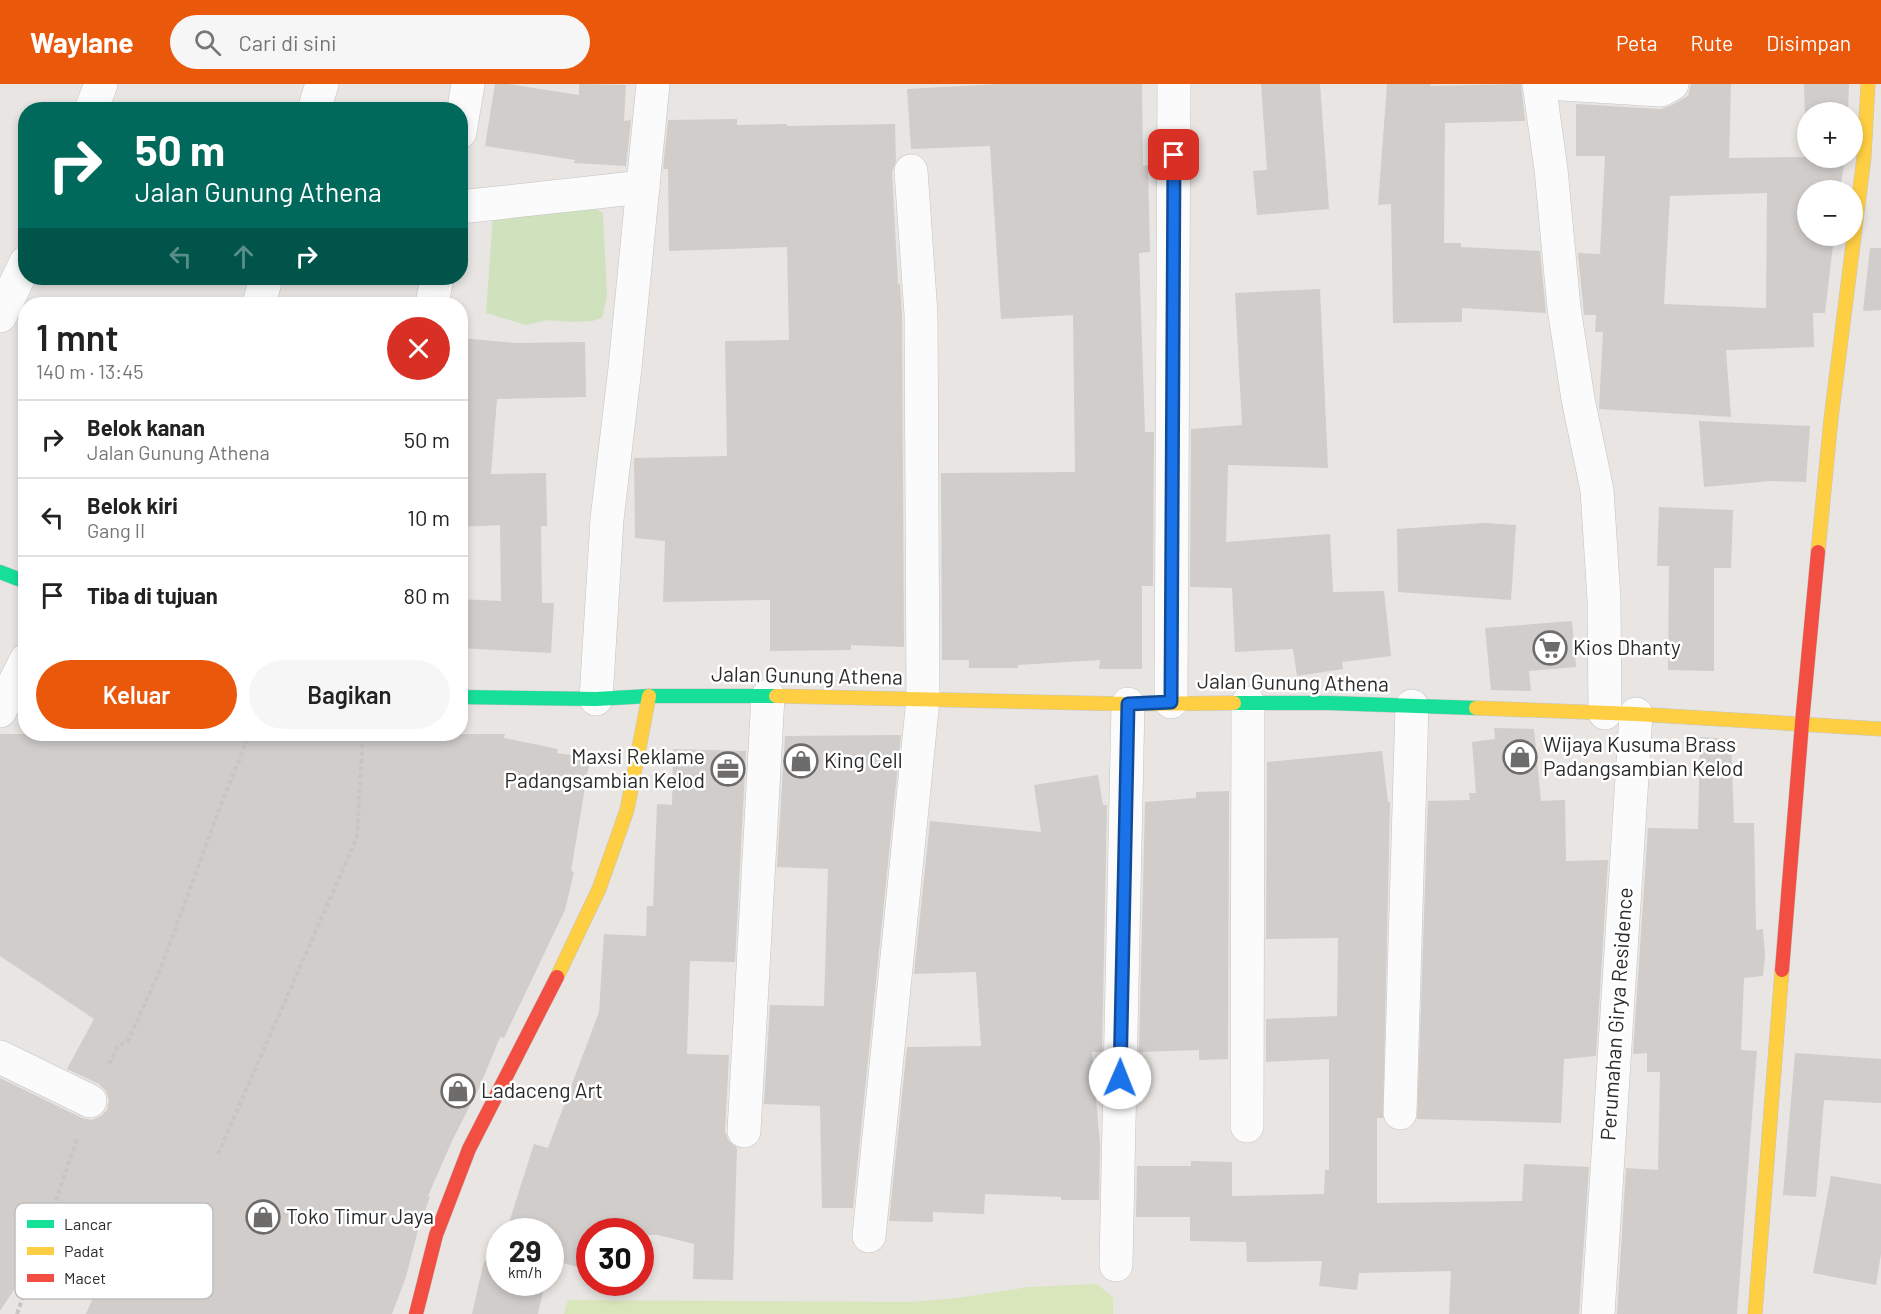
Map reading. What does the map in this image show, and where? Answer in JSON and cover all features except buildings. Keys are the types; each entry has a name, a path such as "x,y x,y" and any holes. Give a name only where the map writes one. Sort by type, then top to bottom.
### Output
{"street":[{"path":"94,102 101,84"},
{"path":"316,102 322,84"},
{"path":"465,102 468,84"},
{"path":"1171,702 1174,84"},
{"name":"Perumahan Girya Residence","path":"1539,84 1551,170 1564,308 1578,399 1596,490 1604,600 1621,713 1598,1314"},
{"path":"1562,84 1661,90 1672,84"},
{"path":"1755,1314 1802,723 1831,418 1864,157 1868,84"},
{"path":"596,699 608,519 655,85"},
{"path":"869,1236 923,699 921,314 911,171"},
{"path":"468,206 643,187"},
{"path":"0,316 18,279"},
{"path":"0,711 18,676"},
{"path":"416,1314 436,1235 469,1149 547,998 599,889 627,810 649,696"},
{"name":"Jalan Gunung Athena","path":"468,697 596,699 649,696 768,696 1128,704 1171,702 1412,706 1621,713 1881,729"},
{"path":"744,1131 768,696"},
{"path":"1247,1126 1248,703"},
{"path":"1116,1265 1128,704"},
{"path":"1400,1113 1412,706"},
{"path":"0,1057 90,1101"}],"path":[{"path":"55,1203 90,1101 118,1046 128,1041 160,970 223,799 247,741"},
{"path":"218,1154 357,837 363,741"},
{"path":"16,1314 21,1299"}],"green space":[{"path":"594,207 603,213 607,296 602,318 570,322 548,320 526,325 486,313 493,215"},
{"path":"1097,1284 1113,1298 1113,1314 564,1314 568,1300 911,1302 1030,1287"}],"traffic: fast":[{"path":"0,572 18,579"},
{"path":"468,697 596,699 649,696 776,696"},
{"path":"1234,703 1329,703 1476,708"}],"traffic: slow":[{"path":"1818,552 1831,419 1864,157 1868,84"},
{"path":"557,977 599,889 627,810 649,696"},
{"path":"776,696 1128,704 1234,703"},
{"path":"1476,708 1636,714 1881,729"},
{"path":"1755,1314 1782,970"}],"traffic: jam":[{"path":"1782,970 1818,552"},
{"path":"416,1314 436,1235 469,1149 557,977"}],"place":[{"name":"Kios Dhanty","path":"1550,648"},
{"name":"Wijaya Kusuma Brass Padangsambian Kelod","path":"1520,757"},
{"name":"King Cell","path":"801,761"},
{"name":"Maxsi Reklame Padangsambian Kelod","path":"728,769"},
{"name":"Ladaceng Art","path":"458,1091"},
{"name":"Toko Timur Jaya","path":"263,1217"}],"route":[{"path":"1120,1078 1128,704 1171,702 1174,155"}]}
